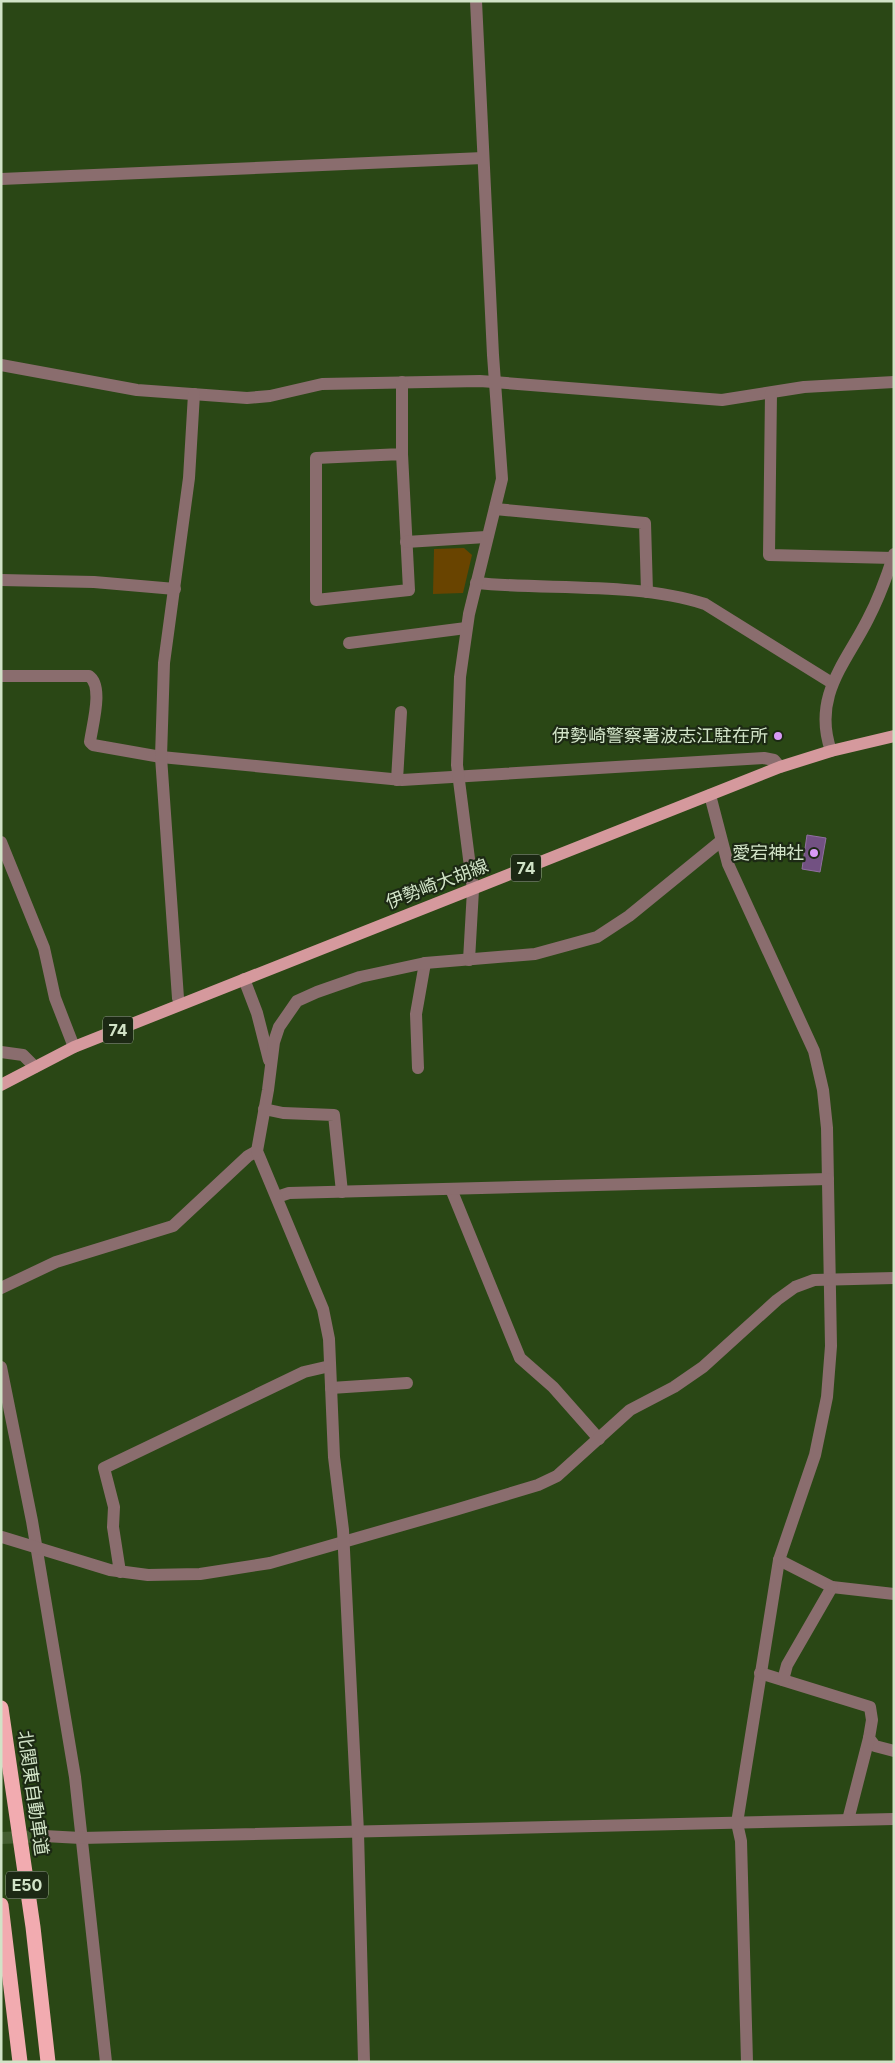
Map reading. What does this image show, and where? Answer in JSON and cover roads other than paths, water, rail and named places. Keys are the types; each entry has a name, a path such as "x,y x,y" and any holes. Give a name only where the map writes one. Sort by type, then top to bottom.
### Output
{"highway":[{"name":"北関東自動車道","path":"1,1708 31,1917 48,2062"},
{"name":"E50","path":"1,1905 20,2062"}],"main road":[{"name":"伊勢崎大胡線","path":"1,1085 74,1047 780,766 831,751 894,736"}],"street":[{"path":"469,960 472,890 458,777 457,736 460,677 466,628 486,537 502,479 495,383 476,1"},
{"path":"1,178 483,158"},
{"path":"1,365 29,368 117,387 257,398 322,384 480,381 643,392 722,400 824,385 894,382"},
{"path":"402,382 402,454 409,590 316,600 316,458 402,454"},
{"path":"771,393 770,555 893,556 868,619 832,683 828,698 826,736 831,751"},
{"path":"181,1004 178,998 169,895 161,757 164,663 189,478 194,394"},
{"path":"495,509 645,523 647,592"},
{"path":"406,542 486,537"},
{"path":"1,580 94,582 175,589"},
{"path":"476,583 647,592 686,598 705,604 832,683"},
{"path":"348,643 466,628"},
{"path":"1,676 90,676 94,679 98,689 90,742 93,745 161,757 397,780 764,758 774,760 780,766"},
{"path":"397,780 401,712"},
{"path":"710,795 721,841 737,885 814,1051 823,1090 831,1279 831,1369 822,1428 779,1560 738,1823 741,1841 747,2062"},
{"path":"364,2062 358,1832 343,1542 334,1457 329,1339 323,1309 277,1197 264,1173 257,1152 274,1042 279,1027 297,1002 317,992 360,977 425,963 535,954 597,937 629,916 721,841"},
{"path":"1,842 44,948 55,998 74,1047"},
{"path":"418,1068 416,1014 425,963"},
{"path":"244,979 256,1013 270,1066"},
{"path":"1,1052 23,1054 35,1067"},
{"path":"264,1109 283,1113 334,1115 342,1192"},
{"path":"1,1288 56,1262 174,1226 248,1156 257,1152"},
{"path":"277,1197 289,1194 342,1192 828,1179"},
{"path":"451,1189 520,1358 553,1386 599,1439"},
{"path":"2,1537 80,1563 120,1572 166,1575 232,1570 270,1563 343,1542 538,1485 557,1476 630,1410 674,1387 703,1367 777,1300 795,1288 814,1280 894,1278"},
{"path":"120,1572 113,1527 114,1507 104,1468 304,1372 330,1366"},
{"path":"1,1367 37,1548 74,1768 106,2062"},
{"path":"331,1388 407,1383"},
{"path":"779,1560 832,1587 894,1594"},
{"path":"783,1680 788,1665 832,1587"},
{"path":"760,1673 870,1707 872,1720 869,1738 848,1820"},
{"path":"869,1738 875,1746 894,1751"},
{"path":"44,1836 81,1838 894,1819"}],"tunnel":[{"path":"1,1838 44,1836"}],"place":[{"name":"伊勢崎警察署波志江駐在所","path":"778,736"},
{"name":"愛宕神社","path":"814,853"}]}
